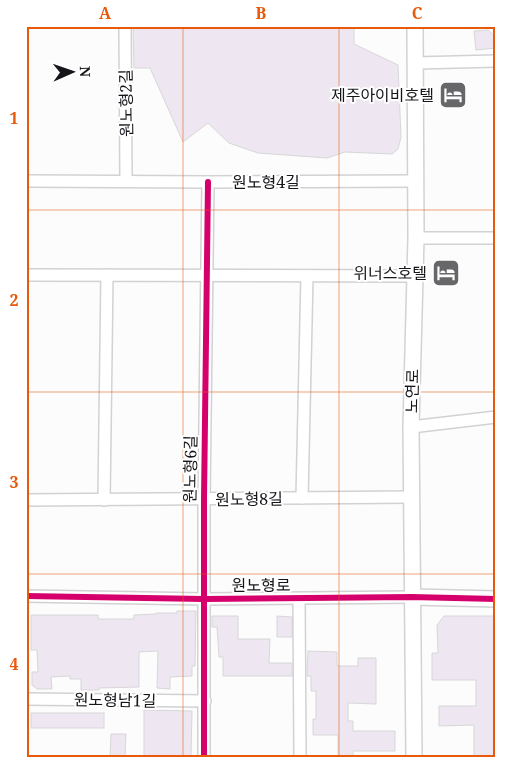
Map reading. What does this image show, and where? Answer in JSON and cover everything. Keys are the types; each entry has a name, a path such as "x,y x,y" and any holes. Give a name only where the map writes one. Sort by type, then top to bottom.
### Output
{"main road":[{"name":"노연로","path":"414,757 411,427 416,238 416,26"},
{"name":"원노형로","path":"412,597 496,599"}],"street":[{"name":"원노형2길","path":"125,26 126,181"},
{"path":"416,63 496,61"},
{"name":"원노형4길","path":"26,180 208,182 416,181"},
{"name":"원노형6길","path":"204,757 204,499 208,182"},
{"path":"416,238 496,238"},
{"path":"26,275 414,276"},
{"path":"104,500 107,275"},
{"path":"302,498 307,276"},
{"path":"411,427 496,417"},
{"name":"원노형8길","path":"26,500 412,497"},
{"name":"원노형로","path":"26,596 204,599 412,597"},
{"name":"원노형로","path":"299,599 300,757"},
{"name":"원노형남1길","path":"26,699 204,701"}],"building":[{"path":"133,26 354,26 354,44 398,65 401,137 398,149 392,154 345,152 327,158 258,153 229,143 208,123 183,142 150,68 134,68"},
{"path":"488,30 496,37 496,48 476,50 474,31"},
{"path":"177,611 196,611 195,666 192,666 192,676 170,677 170,689 157,688 158,651 139,652 139,687 81,690 81,679 70,679 70,676 51,677 52,689 37,689 32,685 32,672 38,672 37,650 31,650 31,615 98,615 98,619 134,619 134,615 177,613"},
{"path":"212,616 238,616 238,639 270,639 269,663 292,663 292,676 223,676 223,657 219,657 217,627 212,627"},
{"path":"277,616 292,617 292,637 277,637"},
{"path":"444,616 496,616 496,757 474,757 474,725 439,726 439,706 476,706 476,680 432,680 432,653 438,653 437,625"},
{"path":"308,651 337,652 337,666 358,666 358,658 376,658 376,704 348,703 348,721 353,721 353,731 395,731 395,751 353,751 353,757 338,757 338,735 313,735 313,719 316,719 316,691 311,691 311,676 307,676"},
{"path":"144,710 192,711 191,757 144,757"},
{"path":"31,713 104,713 104,728 31,728"},
{"path":"111,734 126,734 125,757 110,757"}],"cycle path":[{"path":"204,757 204,499 208,182"},
{"path":"26,596 204,599 412,597 496,599"}],"place":[{"name":"제주아이비호텔","path":"453,95"},
{"name":"위너스호텔","path":"446,273"}]}
